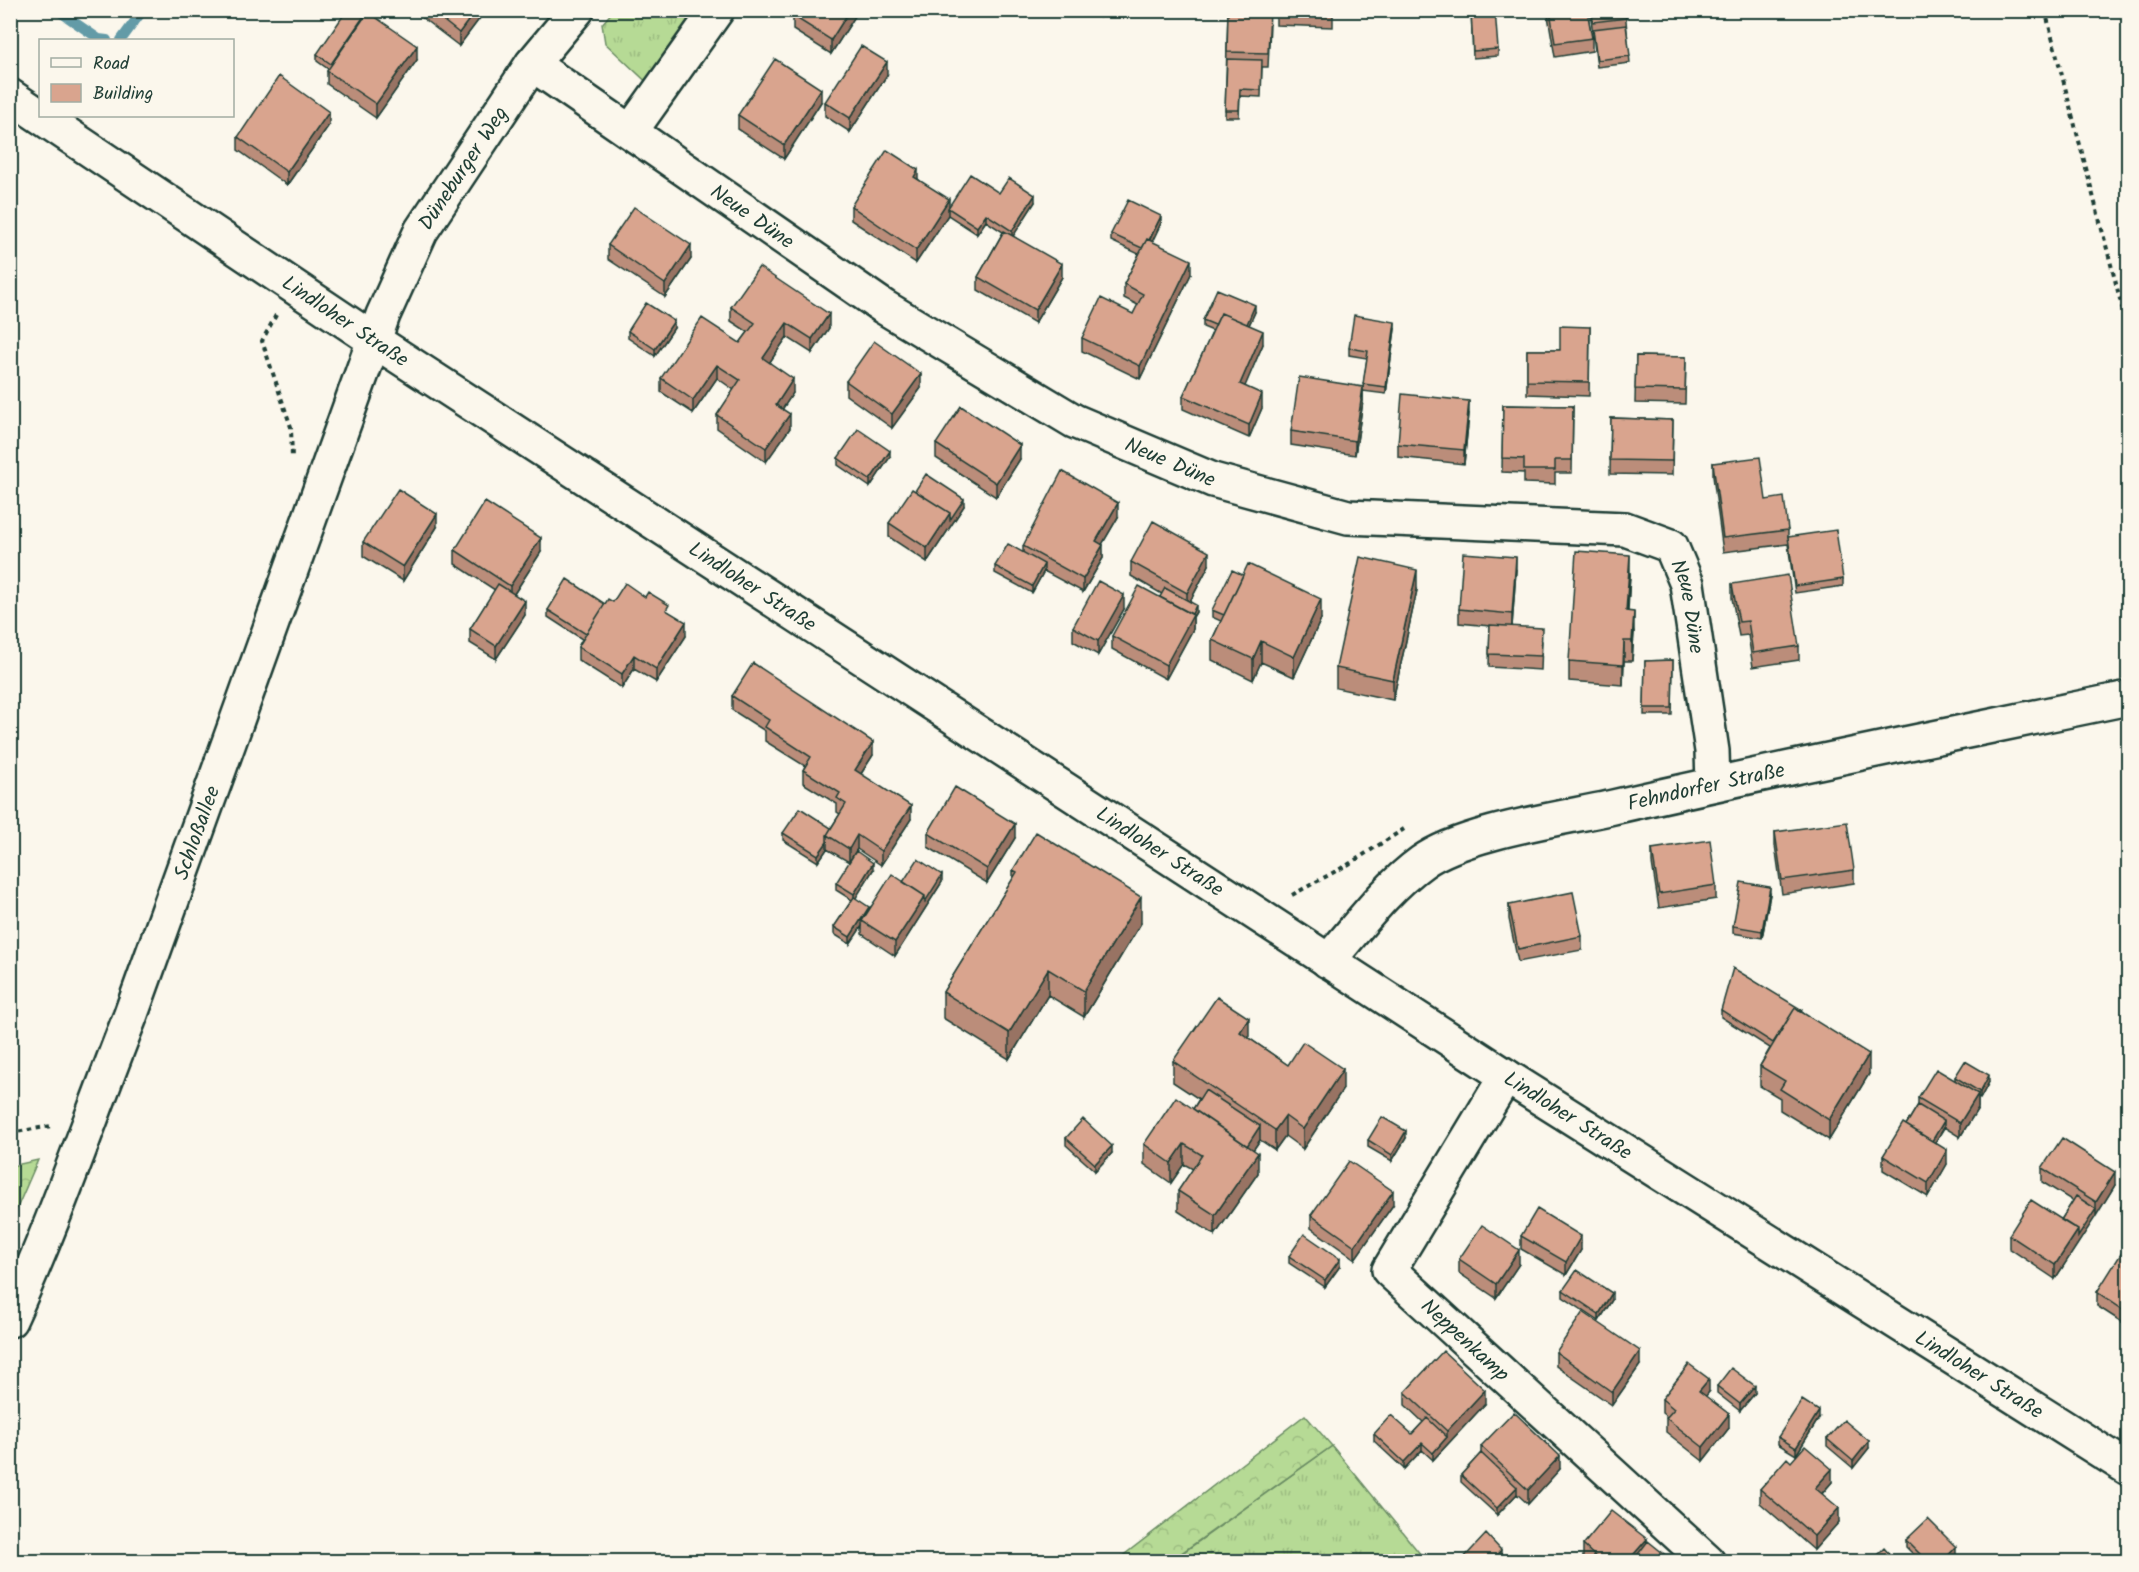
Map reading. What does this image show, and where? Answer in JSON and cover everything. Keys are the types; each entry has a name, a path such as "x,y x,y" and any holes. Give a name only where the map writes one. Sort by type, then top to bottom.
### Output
{"street":[{"name":"Düneburger Weg","path":"375,341 383,315 421,231 532,64 577,10"},
{"path":"631,131 717,10"},
{"name":"Neue Düne","path":"532,64 884,307 1074,420 1213,480 1348,517 1625,529 1671,546 1687,584 1712,751 1713,784"},
{"name":"Lindloher Straße","path":"10,96 39,115"},
{"name":"Lindloher Straße","path":"41,117 375,341 1328,961 1506,1076 2128,1468"},
{"name":"Schloßallee","path":"10,1320 48,1236 134,1006 375,341"},
{"name":"Fehndorfer Straße","path":"1328,961 1377,905 1422,862 1455,846 1499,832 1713,784 2128,698"},
{"name":"Neppenkamp","path":"1506,1076 1389,1270 1708,1562"}],"path":[{"path":"2045,10 2128,330"}],"green space":[{"path":"613,11 708,11 653,88 605,43 602,24"},
{"path":"38,1160 11,1222 11,1166"},
{"path":"1305,1415 1332,1446 1170,1561 1116,1561"},
{"path":"1332,1446 1426,1561 1170,1562"}],"building":[{"path":"347,10 356,10 364,16 331,64 317,54"},
{"path":"430,10 476,10 459,33"},
{"path":"797,10 850,10 831,40 793,16"},
{"path":"1228,10 1270,11 1268,53 1227,52"},
{"path":"1471,10 1495,10 1498,49 1473,51"},
{"path":"1550,10 1587,10 1592,38 1555,43"},
{"path":"1592,10 1625,10 1626,18 1593,22"},
{"path":"368,12 417,46 376,104 327,71"},
{"path":"1626,25 1630,56 1597,60 1593,29"},
{"path":"861,46 887,62 850,118 825,102"},
{"path":"775,59 821,89 784,145 738,115"},
{"path":"1227,59 1262,60 1261,90 1240,89 1239,110 1225,110"},
{"path":"279,76 329,112 287,172 238,137"},
{"path":"887,150 918,170 914,177 949,199 916,250 851,206"},
{"path":"970,174 999,193 1009,178 1035,195 1012,231 986,214 977,227 948,208"},
{"path":"1128,200 1161,216 1149,240 1147,239 1142,248 1111,234"},
{"path":"634,207 691,245 665,284 608,245"},
{"path":"1004,231 1062,264 1035,310 978,277"},
{"path":"1147,239 1191,260 1140,366 1082,338 1101,298 1133,314 1143,294 1124,284"},
{"path":"759,267 829,314 812,339 787,323 763,358 793,379 776,405 790,414 766,448 717,415 740,380 717,365 693,400 661,378 702,318 740,343 755,323 731,307"},
{"path":"1217,289 1255,305 1247,324 1221,313 1215,325 1203,320"},
{"path":"646,303 674,321 655,349 628,331"},
{"path":"1221,313 1263,331 1240,384 1262,394 1249,425 1183,396"},
{"path":"1354,315 1395,322 1386,387 1363,384 1368,351 1349,348"},
{"path":"1560,326 1590,327 1589,382 1527,381 1527,350 1560,350"},
{"path":"874,341 921,374 892,414 846,381"},
{"path":"1636,356 1686,357 1685,390 1635,389"},
{"path":"1299,377 1363,387 1355,441 1291,431"},
{"path":"1402,394 1469,401 1464,450 1398,444"},
{"path":"1503,405 1573,406 1572,460 1555,460 1555,470 1524,470 1524,459 1502,458"},
{"path":"961,406 1020,445 996,483 936,444"},
{"path":"1611,418 1673,420 1672,461 1610,460"},
{"path":"858,429 890,451 870,480 838,458"},
{"path":"1760,457 1766,500 1784,497 1788,530 1723,538 1713,463"},
{"path":"1062,471 1118,503 1096,541 1103,545 1083,579 1023,546"},
{"path":"926,474 964,499 950,520 950,513 915,491"},
{"path":"398,489 437,514 403,567 363,542"},
{"path":"912,489 950,513 927,548 889,523"},
{"path":"485,502 541,538 510,586 455,550"},
{"path":"1153,521 1209,552 1187,593 1131,562"},
{"path":"1836,530 1843,579 1795,586 1788,537"},
{"path":"1008,544 1044,564 1032,586 995,566"},
{"path":"1576,551 1630,555 1626,611 1634,612 1632,641 1624,641 1623,665 1569,661"},
{"path":"1463,553 1516,557 1512,614 1459,609"},
{"path":"1360,557 1417,570 1393,680 1336,668"},
{"path":"1248,564 1321,599 1294,657 1261,641 1253,659 1212,640"},
{"path":"1232,570 1243,575 1224,615 1212,610"},
{"path":"1788,575 1799,646 1753,653 1748,621 1739,622 1732,584"},
{"path":"567,579 605,604 586,634 548,610"},
{"path":"1098,581 1124,595 1098,641 1073,627"},
{"path":"625,583 645,597 648,592 669,605 666,610 686,622 656,669 634,655 622,674 578,647 608,599 613,602"},
{"path":"498,584 525,601 496,646 470,629"},
{"path":"1139,586 1193,615 1166,665 1112,636"},
{"path":"1165,588 1196,605 1192,614 1160,597"},
{"path":"1490,625 1542,628 1541,656 1489,654"},
{"path":"1673,660 1672,708 1644,708 1645,661"},
{"path":"753,663 873,742 855,770 911,806 881,851 857,835 849,849 827,835 846,804 837,798 840,793 803,770 811,757 765,727 769,720 732,696"},
{"path":"955,787 1015,824 987,869 928,833"},
{"path":"800,808 831,828 827,835 827,842 818,855 783,833"},
{"path":"1847,822 1854,870 1782,880 1775,832"},
{"path":"1036,832 1141,897 1084,991 1048,969 1009,1033 943,992 1017,872 1013,870"},
{"path":"1710,840 1716,885 1659,894 1652,849"},
{"path":"856,851 873,863 854,894 836,883"},
{"path":"918,859 942,875 925,902 925,896 903,882"},
{"path":"892,874 925,896 895,942 862,921"},
{"path":"1741,882 1770,887 1762,931 1733,926"},
{"path":"1573,892 1582,936 1518,949 1509,905"},
{"path":"854,897 869,907 850,937 834,927"},
{"path":"1733,968 1802,1010 1800,1012 1795,1008 1773,1043 1721,1010"},
{"path":"1217,997 1249,1018 1240,1032 1288,1065 1303,1042 1343,1069 1303,1129 1285,1116 1275,1130 1173,1061"},
{"path":"1795,1008 1869,1054 1829,1120 1780,1089 1785,1081 1760,1066"},
{"path":"1965,1061 1989,1075 1980,1092 1955,1077"},
{"path":"1936,1069 1978,1094 1960,1123 1918,1098"},
{"path":"1205,1090 1260,1126 1247,1146 1193,1109"},
{"path":"1176,1097 1258,1153 1215,1215 1178,1191 1202,1155 1184,1144 1171,1163 1144,1144"},
{"path":"1918,1105 1944,1121 1932,1141 1906,1125"},
{"path":"1382,1117 1406,1131 1392,1155 1368,1140"},
{"path":"1083,1119 1112,1146 1095,1164 1066,1138"},
{"path":"1903,1123 1947,1150 1928,1183 1883,1156"},
{"path":"2062,1138 2115,1172 2096,1202 2042,1168"},
{"path":"1349,1161 1393,1191 1355,1246 1311,1215"},
{"path":"2128,1195 2128,1212 2121,1207"},
{"path":"2076,1196 2096,1209 2078,1237 2078,1230 2061,1220"},
{"path":"2031,1200 2078,1230 2055,1265 2009,1235"},
{"path":"1537,1209 1581,1236 1566,1262 1521,1236"},
{"path":"1482,1225 1519,1250 1496,1284 1459,1259"},
{"path":"1304,1234 1340,1259 1325,1280 1289,1256"},
{"path":"2126,1246 2128,1248 2128,1313 2097,1292"},
{"path":"1577,1270 1612,1293 1599,1314 1563,1290"},
{"path":"1583,1312 1640,1351 1612,1392 1556,1352"},
{"path":"1443,1351 1485,1390 1447,1431 1405,1392"},
{"path":"1689,1364 1709,1379 1699,1391 1729,1414 1703,1447 1666,1418 1674,1409 1662,1399"},
{"path":"1731,1368 1755,1386 1740,1404 1717,1386"},
{"path":"1802,1400 1819,1411 1796,1448 1778,1437"},
{"path":"1514,1412 1560,1456 1528,1490 1481,1446"},
{"path":"1391,1415 1412,1434 1427,1418 1447,1437 1433,1453 1422,1443 1404,1462 1374,1434"},
{"path":"1844,1420 1869,1441 1853,1461 1827,1439"},
{"path":"1805,1446 1832,1469 1815,1488 1839,1508 1814,1536 1760,1489 1787,1458 1791,1462"},
{"path":"1481,1453 1517,1487 1497,1508 1461,1475"},
{"path":"1611,1511 1647,1539 1627,1562 1601,1562 1583,1545"},
{"path":"1928,1519 1956,1547 1942,1562 1928,1562 1906,1540"},
{"path":"1486,1534 1501,1550 1490,1562 1460,1562"},
{"path":"1648,1541 1674,1562 1632,1562"},
{"path":"1884,1548 1896,1562 1870,1562"}],"waterway":[{"path":"57,10 99,39"},
{"path":"122,39 143,10"}]}
